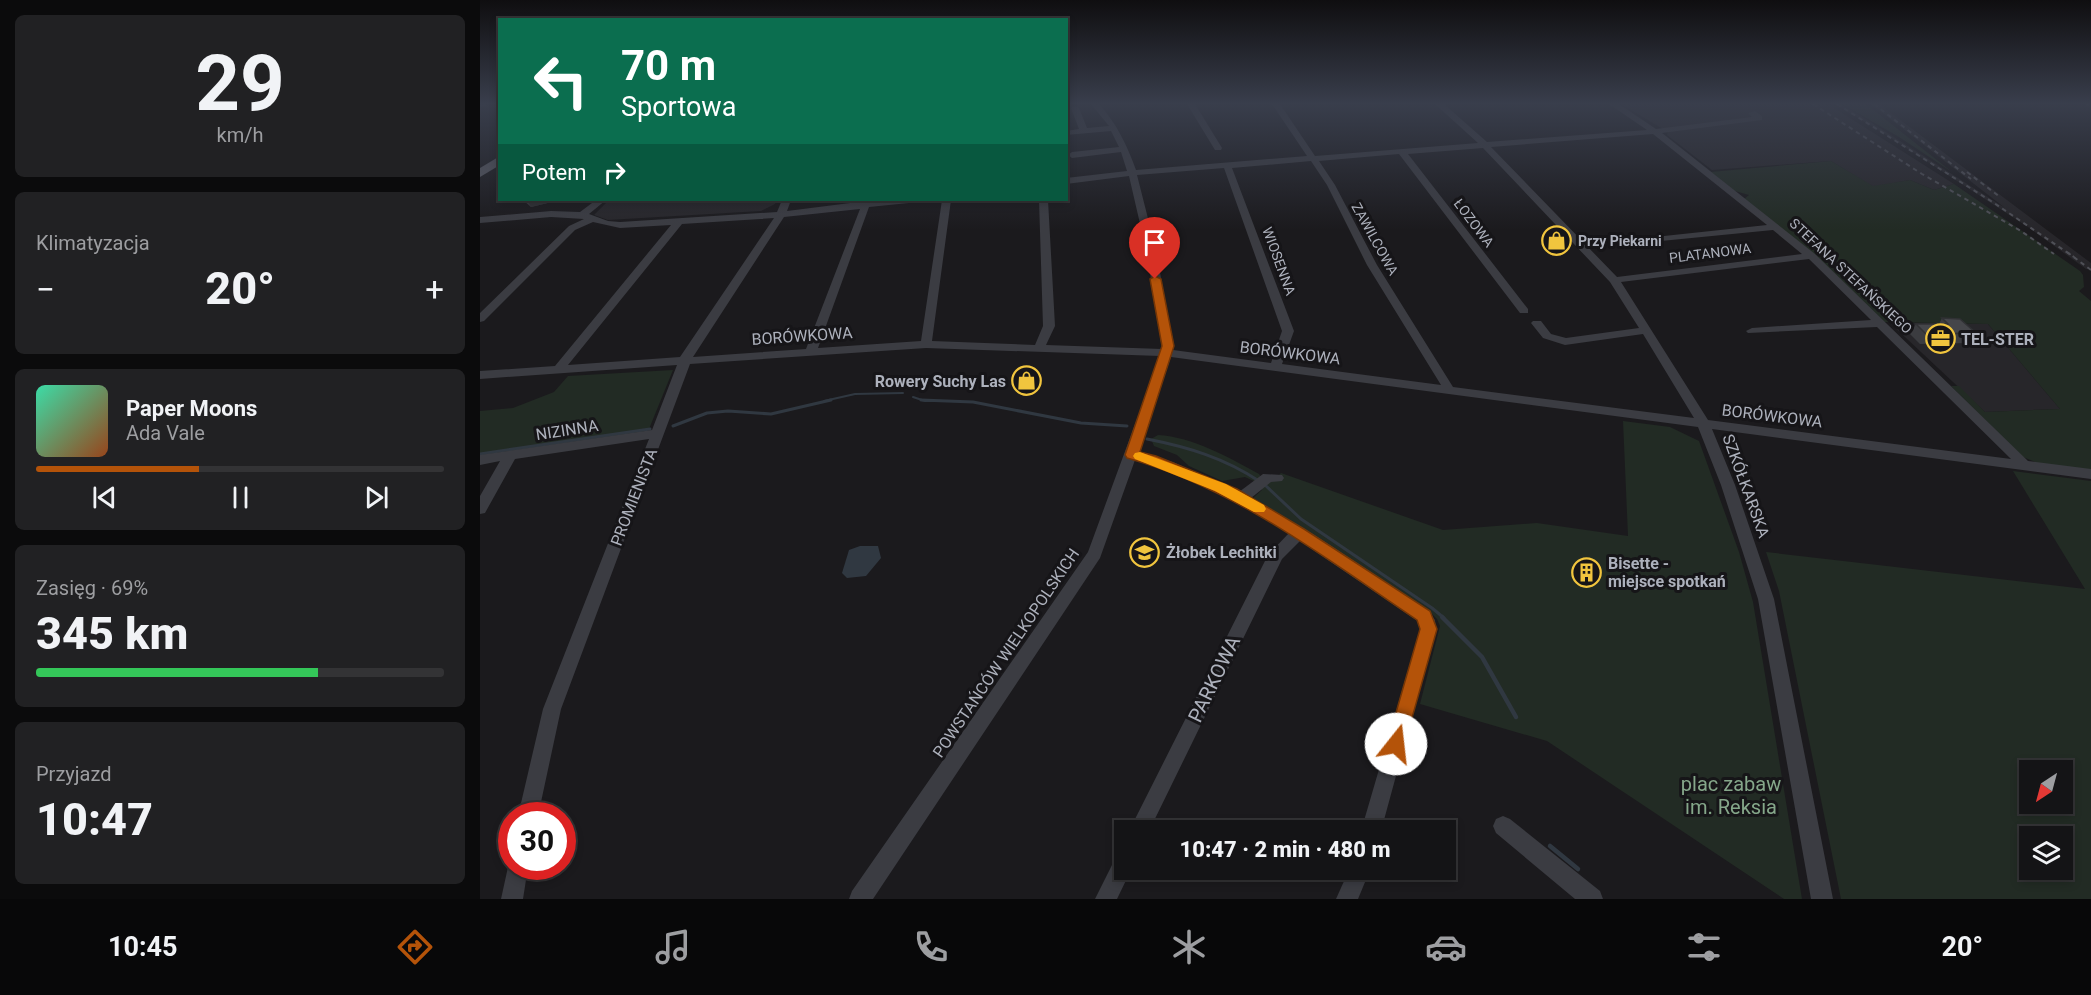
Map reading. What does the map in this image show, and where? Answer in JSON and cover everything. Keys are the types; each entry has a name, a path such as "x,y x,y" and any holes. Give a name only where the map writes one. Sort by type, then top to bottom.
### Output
{"main road":[{"path":"480,174 498,160"}],"street":[{"name":"POWSTAŃCÓW WIELKOPOLSKICH","path":"860,899 1089,566 1100,543 1132,455 1168,346 1134,173 1123,146"},
{"name":"ZAWILCOWA","path":"1306,146 1372,265 1424,345 1447,385 1447,390"},
{"path":"1068,181 1227,165 1474,146"},
{"name":"SZKÓŁKARSKA","path":"1486,146 1614,280 1704,424 1766,599 1822,899"},
{"name":"STEFANA STEFAŃSKIEGO","path":"1674,146 1811,255 2024,465"},
{"path":"1072,155 1124,149"},
{"name":"ŁOZOWA","path":"1402,152 1524,311"},
{"name":"WIOSENNA","path":"1227,165 1288,331 1275,368"},
{"path":"480,319 600,201"},
{"name":"PROMIENISTA","path":"531,802 552,709 685,361 781,215 786,201"},
{"path":"480,220 567,214 612,225 781,215 898,201"},
{"path":"927,344 947,201"},
{"path":"1039,348 1049,327 1044,201"},
{"path":"811,352 866,204"},
{"path":"559,369 679,221"},
{"path":"1664,239 1775,227"},
{"name":"PLATANOWA","path":"1614,280 1811,255"},
{"path":"1536,323 1547,336 1565,342 1647,330"},
{"path":"1752,330 1881,323"},
{"name":"BORÓWKOWA","path":"480,375 927,344 1167,353 2091,474"},
{"name":"NIZINNA","path":"480,460 658,433"},
{"path":"1132,455 1151,459 1241,498 1299,533 1421,614 1428,624 1374,820"},
{"path":"480,509 510,456"},
{"path":"1241,498 1266,481"},
{"name":"PARKOWA","path":"1144,820 1276,555 1299,533"},
{"path":"1503,826 1592,899"},
{"path":"512,899 516,880"},
{"path":"1106,899 1115,880"},
{"path":"1347,899 1356,880"}],"shaded area":[{"path":"1681,146 1894,146 1954,184 1934,190 1910,180 1873,187 1831,161 1712,170"},
{"path":"1903,146 1908,146 2005,208 1925,146 1935,146 2091,263 2091,269 2086,269 2028,227"},
{"path":"608,201 776,201 761,211 608,220 594,215"},
{"path":"1890,323 1988,324 2060,409 1985,412"},
{"path":"860,546 878,546 881,558 866,576 847,578 842,573 849,550"}],"green space":[{"path":"1913,146 1919,146 1952,172"},
{"path":"1831,161 1873,186 1910,180 1934,190 1954,184 2080,271 2083,275 2084,287 2079,291 2091,301 2091,471 2040,464 2023,457 1951,386 1959,386 1985,412 2060,409 1988,324 1884,322 1744,199 1749,195 1735,191 1710,172"},
{"path":"673,370 649,429 642,432 480,457 480,411 513,408 554,392 568,376"},
{"name":"plac zabaw im. Reksia","path":"1623,421 1670,427 1699,441 1739,552 1753,602 1802,899 1784,899 1547,741 1420,704 1440,626 1437,619 1429,611 1253,498 1262,490 1260,488 1270,480 1272,482 1281,473 1443,530 1537,523 1628,536"},
{"path":"1158,435 1184,440 1210,449 1261,477 1256,482 1245,477 1222,481 1189,466 1177,455 1154,446 1151,439"},
{"path":"2013,471 2091,481 2091,899 1841,899 1779,591 1766,552 2085,589"}],"building":[{"path":"1942,318 1960,319 1976,333 1926,334 1916,324 1948,324"}],"waterway":[{"path":"824,401 855,394 903,393"},
{"path":"913,397 922,400"},
{"path":"673,426 707,413 728,411 771,414 831,400"},
{"path":"922,400 973,402 1081,423 1127,426"},
{"path":"922,400 940,401"},
{"path":"480,454 650,429"},
{"path":"1147,439 1205,454 1259,481"},
{"path":"1265,485 1301,519 1444,618"},
{"path":"1442,617 1482,657 1516,717"},
{"path":"1550,846 1578,869"}],"railway":[{"path":"1878,146 2021,231 2054,254"},
{"path":"1904,146 2071,255"},
{"path":"1928,146 1971,179"},
{"path":"1967,172 2000,197"},
{"path":"2067,252 2071,255"},
{"path":"2071,255 2074,257"},
{"path":"2071,255 2091,270"}],"slow traffic":[{"path":"1140,456 1221,487 1259,509"}],"place":[{"name":"Przy Piekarni","path":"1557,241"},
{"name":"TEL-STER","path":"1940,339"},
{"name":"Rowery Suchy Las","path":"1027,381"},
{"name":"Żłobek Lechitki","path":"1145,552"},
{"name":"Bisette - miejsce spotkań","path":"1587,572"}],"route":[{"path":"1155,279 1168,346 1132,455 1151,459 1232,492 1299,533 1424,616 1428,629 1396,744"}]}
